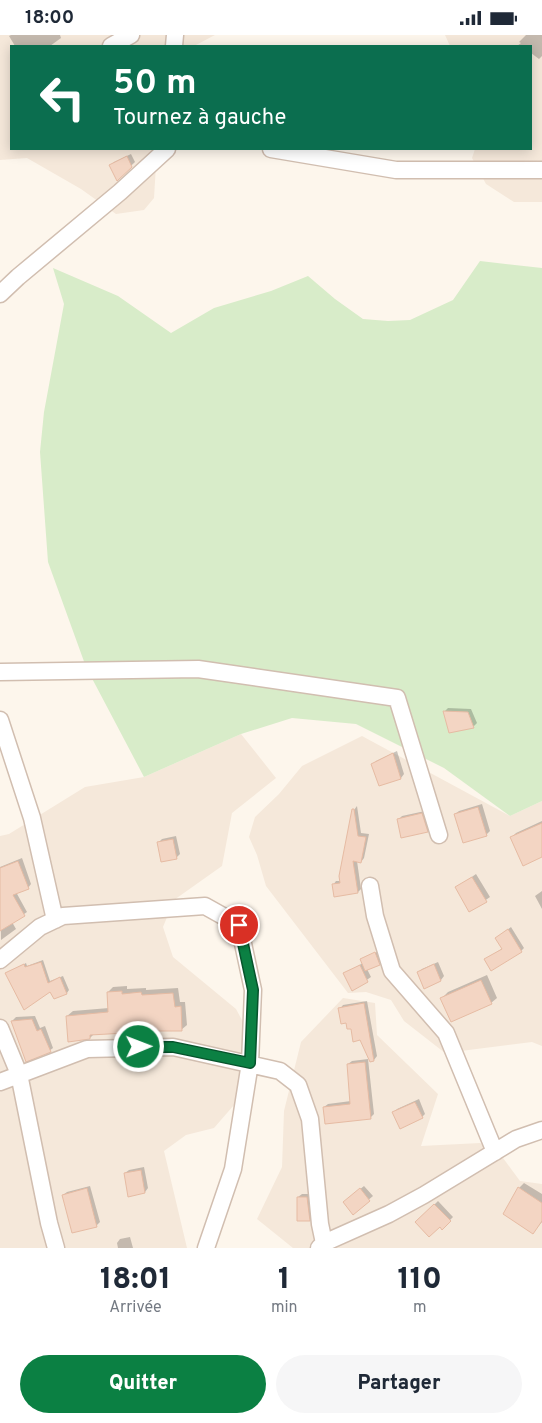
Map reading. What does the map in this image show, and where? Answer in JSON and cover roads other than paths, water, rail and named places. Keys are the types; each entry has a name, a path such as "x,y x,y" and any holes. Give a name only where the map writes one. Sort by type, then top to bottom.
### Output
{"street":[{"path":"113,45 131,35"},
{"path":"0,295 18,277 120,192 166,150"},
{"path":"276,150 396,170 542,170"},
{"path":"0,672 198,669 397,698 438,835"},
{"path":"0,720 32,818 56,920"},
{"path":"370,886 375,916 392,971 446,1033 495,1151"},
{"path":"0,960 40,927 63,916 204,906 239,925 253,990 250,1063 233,1169 206,1248"},
{"path":"0,1028 19,1074 56,1248"},
{"path":"0,1082 88,1049 173,1047 280,1071 298,1085 310,1119 322,1245 389,1214 424,1195 516,1139 542,1130"}]}
